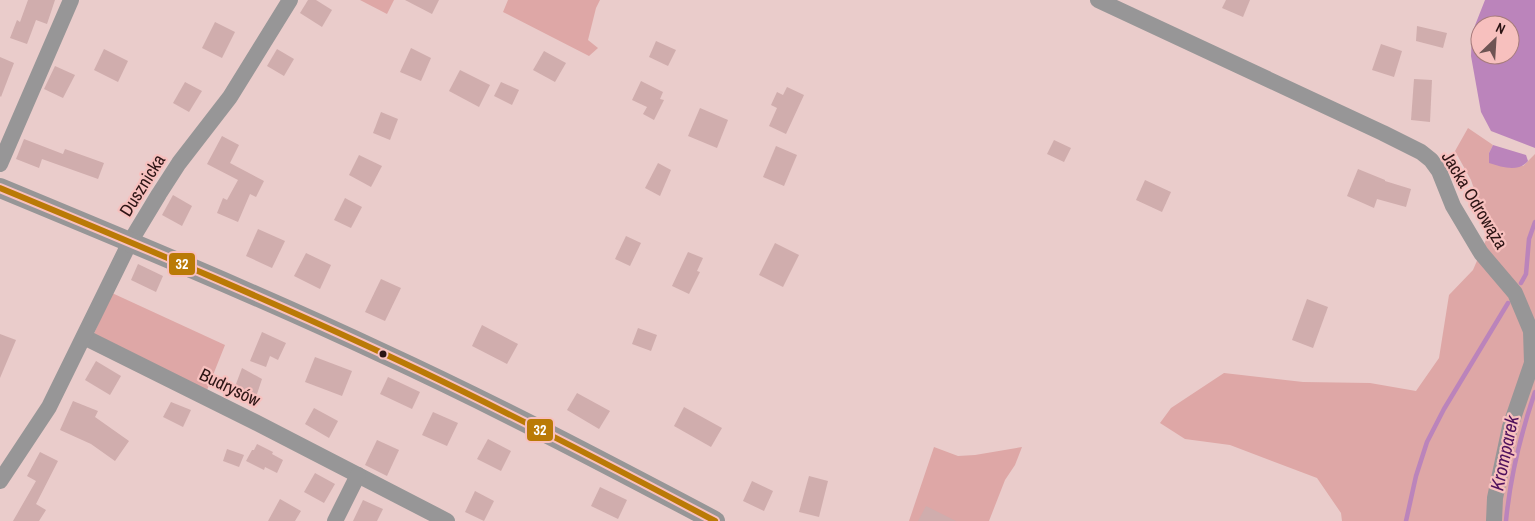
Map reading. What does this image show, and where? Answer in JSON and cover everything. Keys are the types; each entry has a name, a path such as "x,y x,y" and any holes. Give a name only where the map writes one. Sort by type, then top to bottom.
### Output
{"street":[{"path":"0,164 71,0"},
{"name":"Dusznicka","path":"0,481 49,407 130,242 179,164 230,97 290,0"},
{"name":"Jacka Odrowąża","path":"1098,0 1383,133 1421,152 1431,160 1439,171 1453,206 1481,253 1514,293 1531,331 1532,363 1510,428 1496,498 1494,521"},
{"path":"0,188 130,242 384,354 645,484 715,521"},
{"name":"Budrysów","path":"84,337 447,521"},
{"path":"334,521 358,475"}],"shaded area":[{"path":"360,0 394,0 387,14"},
{"path":"508,0 600,0 596,8 588,40 598,48 589,56 503,12"},
{"path":"1485,0 1535,0 1535,148 1491,131 1481,112 1473,65 1520,65 1520,15 1479,15"},
{"path":"1468,128 1493,145 1489,153 1523,166 1535,154 1535,521 1342,521 1341,513 1317,478 1230,445 1185,439 1160,423 1171,408 1224,373 1303,382 1370,383 1416,391 1439,358 1449,295 1473,270 1489,233 1471,180 1455,151"},
{"path":"1493,145 1526,155 1528,161 1524,165 1515,168 1489,163 1489,153"},
{"path":"112,293 225,345 207,390 93,336"},
{"path":"934,447 958,456 1022,447 1015,465 1005,480 989,521 909,521"}],"building":[{"path":"28,0 55,0 47,24 36,20 27,44 10,38 17,20 20,22"},
{"path":"308,0 316,0 332,10 322,27 300,13"},
{"path":"405,0 439,0 432,14"},
{"path":"1226,0 1250,0 1243,17 1222,8"},
{"path":"215,22 235,32 222,58 202,48"},
{"path":"1417,26 1447,33 1443,48 1416,41"},
{"path":"656,41 676,50 668,66 649,57"},
{"path":"1381,44 1402,51 1394,77 1372,70"},
{"path":"411,48 431,58 421,81 400,72"},
{"path":"104,49 128,61 118,82 94,70"},
{"path":"277,49 294,59 284,76 267,66"},
{"path":"544,51 566,63 555,82 533,70"},
{"path":"0,57 14,63 1,97 0,96"},
{"path":"55,66 75,75 63,98 44,89"},
{"path":"460,70 490,85 479,107 449,91"},
{"path":"1414,79 1432,80 1430,122 1411,120"},
{"path":"641,81 663,92 660,99 664,100 654,120 643,114 647,107 632,100"},
{"path":"185,82 202,91 189,112 173,103"},
{"path":"501,82 519,90 512,105 494,96"},
{"path":"787,87 804,95 786,134 769,126 777,108 771,105 777,92 783,95"},
{"path":"700,108 728,120 717,148 688,136"},
{"path":"381,112 398,119 390,140 373,133"},
{"path":"222,136 239,145 230,163 264,181 256,197 250,194 238,222 217,213 223,198 227,200 238,180 207,164"},
{"path":"24,139 63,154 65,149 104,163 98,179 42,159 39,168 16,159"},
{"path":"1054,140 1071,148 1064,162 1047,154"},
{"path":"776,146 797,155 784,186 763,177"},
{"path":"359,155 382,166 371,187 349,175"},
{"path":"658,163 671,170 660,196 645,188"},
{"path":"1358,169 1385,181 1411,189 1406,207 1377,199 1374,208 1347,196"},
{"path":"1145,180 1171,192 1162,212 1136,200"},
{"path":"173,195 192,206 182,226 162,215"},
{"path":"345,198 362,207 351,228 334,220"},
{"path":"258,229 285,241 272,268 246,256"},
{"path":"626,236 641,243 630,266 615,259"},
{"path":"775,243 799,255 783,287 759,275"},
{"path":"688,252 703,258 697,271 700,272 689,294 672,286"},
{"path":"306,253 331,265 320,289 294,276"},
{"path":"138,264 163,276 156,292 131,280"},
{"path":"381,279 401,288 385,321 365,312"},
{"path":"1307,299 1328,307 1313,348 1292,340"},
{"path":"482,325 518,344 507,364 472,346"},
{"path":"638,328 657,335 651,351 632,344"},
{"path":"262,332 286,343 278,360 270,356 266,367 250,361"},
{"path":"0,334 16,340 0,378"},
{"path":"315,357 352,371 342,396 305,382"},
{"path":"96,361 121,376 110,395 85,380"},
{"path":"242,368 262,379 255,400 233,392"},
{"path":"388,377 420,392 412,409 380,394"},
{"path":"577,393 610,411 599,429 567,410"},
{"path":"73,401 98,411 95,417 129,441 115,461 91,444 60,430"},
{"path":"171,402 191,410 183,427 163,417"},
{"path":"684,407 722,428 711,447 674,426"},
{"path":"314,408 338,421 329,438 305,424"},
{"path":"433,412 458,423 447,446 422,435"},
{"path":"488,439 511,451 501,471 477,459"},
{"path":"377,440 399,450 387,476 365,465"},
{"path":"257,444 273,452 272,454 283,460 277,473 265,467 264,470 246,461"},
{"path":"227,449 244,455 239,467 223,461"},
{"path":"40,452 58,461 36,504 46,510 39,521 13,521 36,481 27,476"},
{"path":"315,473 335,484 324,503 304,492"},
{"path":"809,476 828,481 819,517 799,512"},
{"path":"752,481 773,491 764,511 743,501"},
{"path":"600,487 627,500 618,519 591,506"},
{"path":"475,491 494,501 484,521 465,512"},
{"path":"280,499 301,511 295,521 268,521"},
{"path":"363,500 383,509 377,521 353,521"},
{"path":"926,506 956,521 918,521"}],"waterway":[{"path":"1521,283 1526,274 1529,239 1535,222"},
{"path":"1406,521 1416,476 1427,442 1444,409 1508,303"},
{"name":"Kromparek","path":"1506,521 1510,488 1517,456 1535,392"}],"transit line":[{"name":"32","path":"0,188 214,278 373,349 535,427 715,521"}]}
